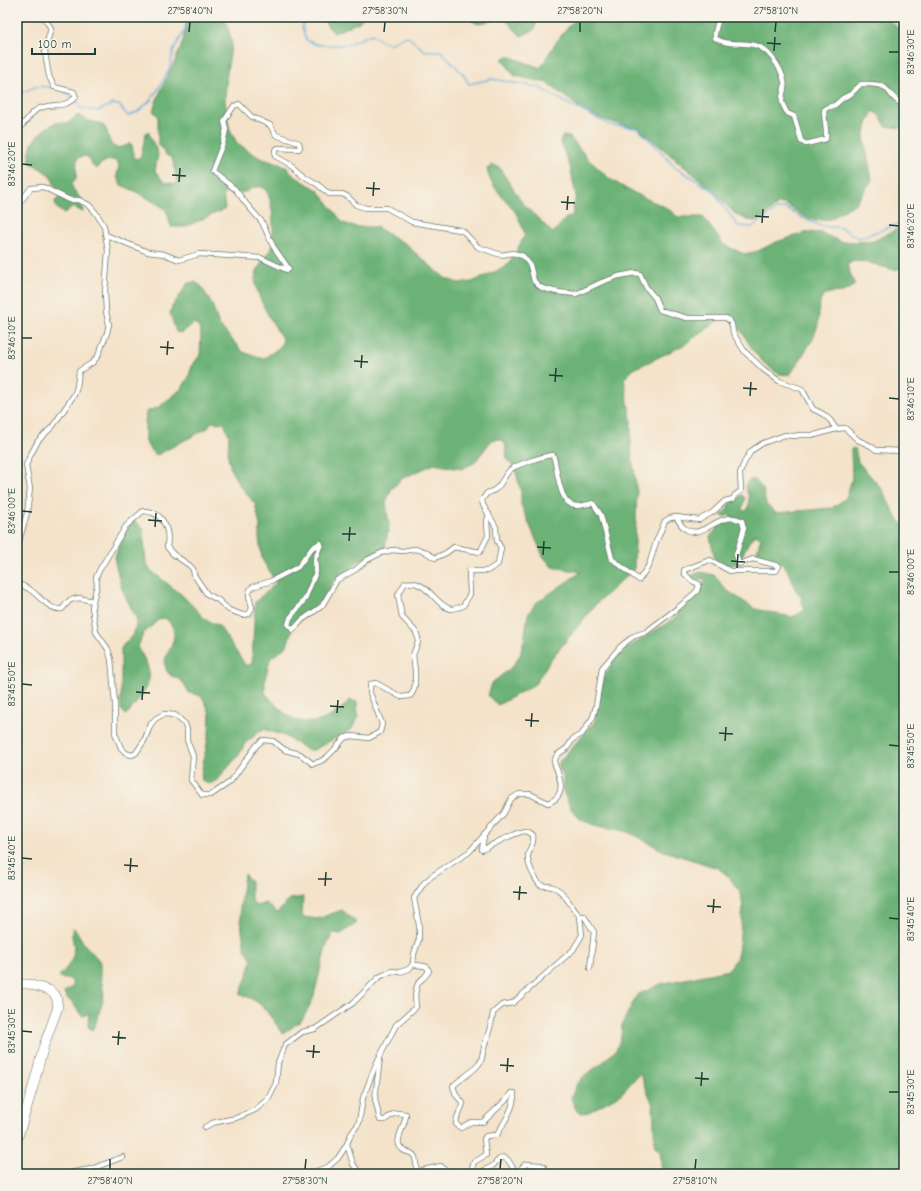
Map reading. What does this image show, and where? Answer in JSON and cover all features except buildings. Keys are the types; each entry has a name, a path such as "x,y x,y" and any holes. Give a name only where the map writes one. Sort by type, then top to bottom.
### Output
{"highway":[{"path":"17,984 28,984 48,990 56,996 58,1007 44,1045 17,1140"}],"street":[{"path":"17,129 22,126 33,112 40,108 68,104 76,97 74,92 54,87 49,76 45,50 51,28 43,17"},
{"path":"719,17 714,33 715,38 730,44 744,43 760,46 772,57 785,82 782,102 787,113 794,116 801,141 806,144 826,139 827,128 824,119 824,110 835,105 861,84 872,84 885,88 891,96 900,103 904,104"},
{"path":"106,235 148,252 164,254 179,260 199,254 261,258 287,270 289,269 273,246 262,222 235,189 212,171 223,143 226,129 224,121 234,106 238,104 252,117 270,124 276,135 299,143 299,149 278,148 275,156 291,165 329,194 342,194 348,196 356,205 366,208 387,208 412,222 460,230 463,231 478,247 501,254 513,253 523,256 530,265 534,281 542,288 576,294 602,282 635,272 640,274 646,287 655,298 660,310 687,318 726,318 732,325 733,333 750,356 771,377 778,381 802,389 813,409 823,414 830,420 836,429"},
{"path":"17,206 32,188 43,187 70,200 79,200 89,205 96,213 104,226 108,251 105,292 106,312 109,324 98,356 92,363 79,371 77,387 74,395 53,426 38,441 26,465 30,489 27,513 17,549"},
{"path":"489,514 487,521 488,536 480,552 454,548 435,558 424,551 414,549 403,551 392,550 381,553 367,560 355,570 337,580 322,606 302,620 293,630 288,625 290,618 305,599 316,572 315,560 321,544 320,543 312,548 298,567 271,581 252,587 249,592 249,596 252,608 249,614 243,615 229,610 218,600 208,594 194,575 193,569 189,564 173,554 167,547 168,540 166,527 161,517 151,511 143,511 126,526 100,569 96,577 97,584 92,607 96,632 108,648 111,660 116,733 121,748 128,754 132,755 136,753 155,719 164,714 175,715 185,724 187,730 186,740 193,756 191,780 202,795 211,795 230,782 263,740 273,741 285,750 300,754 313,764 327,757 344,738 351,736 369,738 380,732 382,724 370,693 370,684 376,683 401,697 410,696 415,685 413,656 418,638 416,632 402,617 398,595 399,590 405,583 412,582 425,588 442,605 451,609 464,606 470,594 469,571 487,571 498,564 501,548 494,521 483,505 482,500 487,493 491,492 503,482 512,468 546,455 553,455 562,494 569,504 577,506 593,503 601,515 612,559 639,580 649,565 663,525 670,518 676,517 699,520 713,512 726,501 732,499 734,495 741,491 740,473 744,463 751,451 763,442 785,435 815,435 845,428 858,440 876,450 904,451"},
{"path":"206,1127 212,1123 236,1118 254,1110 268,1099 276,1083 278,1063 286,1045 302,1032 315,1029 353,1003 379,977 392,971 400,972 409,969 413,964 414,954 420,939 414,898 424,883 432,876 469,852 504,813 511,799 519,794 530,794 548,804 553,802 560,793 561,783 554,762 557,755 567,748 573,739 582,734 593,717 602,668 621,646 634,636 642,634 660,622 697,591 699,584 692,581 684,570 710,560 730,571 776,571 779,566 753,558 739,564 736,555 744,528 742,521 736,518 728,517 702,531 690,532 682,527 676,517"},
{"path":"17,584 29,589 53,608 58,610 62,609 70,600 79,598 93,601"},
{"path":"17,599 20,606 20,613 17,621"},
{"path":"484,835 482,850 523,831 534,835 534,840 528,856 534,878 540,885 554,887 563,895 574,911 580,916 584,916 594,932 590,968"},
{"path":"470,1174 474,1162 486,1155 484,1139 486,1136 497,1135 511,1109 515,1098 514,1092 511,1093 506,1100 483,1122 471,1122 461,1128 456,1124 456,1117 462,1109 463,1103 456,1095 453,1086 467,1076 480,1063 489,1027 492,1023 493,1013 502,1005 513,1003 573,950 582,935 580,916"},
{"path":"321,1174 338,1158 347,1144 351,1134 359,1123 363,1098 376,1064 396,1025 416,1007 415,992 419,983 426,977 429,971 427,967 413,964"},
{"path":"380,1057 375,1099 380,1120 385,1120 397,1112 406,1114 403,1128 398,1139 398,1144 402,1149 413,1154 416,1159 416,1168 419,1171 442,1166 448,1174"},
{"path":"347,1144 353,1164 360,1174"},
{"path":"63,1174 91,1169 123,1157"},
{"path":"479,1174 483,1170 490,1168 498,1159 504,1157 508,1160 515,1171 521,1169 525,1164 541,1165 544,1167 544,1174"},
{"path":"306,1174 326,1168"},
{"path":"17,1173 46,1174"}],"green space":[{"path":"188,17 221,17 227,23 232,43 227,71 225,99 230,130 237,143 260,158 285,166 294,176 318,190 343,223 356,227 376,227 409,246 445,278 458,283 472,282 509,264 525,235 515,212 497,191 491,181 487,169 493,165 499,167 523,204 553,233 566,218 572,216 576,195 570,167 560,141 563,136 570,137 589,160 610,179 628,190 667,208 678,217 703,217 724,245 744,254 758,251 776,242 808,232 822,233 841,242 874,241 904,225 904,267 894,270 867,262 853,261 847,265 855,285 843,292 829,293 823,296 820,302 818,325 813,339 790,375 780,374 763,362 754,352 739,327 725,315 684,345 634,369 624,379 631,419 631,448 637,493 634,569 596,604 551,659 535,684 498,705 488,696 492,683 513,666 520,655 524,641 528,614 536,603 581,572 552,567 543,556 521,505 521,492 515,468 507,459 505,442 499,439 492,440 474,463 461,469 434,464 401,479 391,490 386,503 389,525 385,548 359,561 343,575 335,579 324,598 293,626 287,646 270,659 265,679 265,693 283,712 298,721 315,722 323,720 337,712 350,700 357,702 358,716 352,729 314,750 307,750 283,735 263,729 245,743 239,755 215,782 208,784 202,781 201,774 209,733 210,713 204,700 199,695 189,693 181,681 170,675 166,669 166,657 172,645 174,632 171,625 165,618 158,620 143,634 138,647 149,671 146,688 138,701 126,715 121,710 121,648 134,633 137,620 122,589 115,563 115,557 122,537 132,519 143,528 146,563 150,570 182,595 206,620 219,626 246,666 252,664 255,602 276,583 262,559 259,538 260,525 255,504 238,483 231,470 228,456 229,435 224,423 211,422 208,428 157,455 152,452 146,442 145,424 146,412 159,407 180,390 188,379 192,366 200,355 201,334 199,328 194,323 182,333 176,332 170,313 172,307 188,283 195,282 201,286 212,304 219,325 243,352 263,359 280,347 283,340 261,302 255,278 262,262 273,246 273,221 270,200 267,192 262,188 255,187 240,193 223,193 225,209 185,227 171,227 164,208 135,191 121,185 117,177 119,165 115,160 109,160 100,164 96,169 86,156 79,157 77,160 76,178 72,184 72,187 80,198 83,212 73,207 65,213 56,208 55,201 60,197 51,177 43,170 30,163 29,157 30,149 35,139 50,125 59,122 68,123 78,115 88,121 102,124 106,129 113,146 121,147 130,143 136,159 141,155 146,133 148,131 158,154 155,171 164,182 178,184 172,158 166,155 158,143 158,116 153,111 181,47"},
{"path":"322,17 363,17 359,22 334,33"},
{"path":"465,17 538,17 534,30 521,36 507,21 500,18 478,24"},
{"path":"578,17 884,17 895,25 904,36 904,127 899,128 886,126 879,115 873,111 867,124 864,138 872,180 856,203 830,219 816,221 803,216 785,204 778,204 762,218 755,221 748,220 735,214 710,188 639,129 604,120 585,112 547,83 515,76 502,59 508,56 541,68 557,41"},
{"path":"855,448 858,462 882,489 895,515 904,526 904,1174 662,1174 660,1151 655,1147 653,1105 640,1073 621,1094 589,1112 582,1113 576,1110 571,1098 576,1085 585,1075 601,1064 616,1050 621,1037 622,1024 637,995 661,984 728,970 736,959 738,952 743,908 741,894 729,877 718,868 664,851 628,832 594,825 581,820 571,809 563,791 563,775 559,769 559,762 595,721 603,678 612,662 627,648 672,620 696,595 706,579 692,579 690,576 700,572 714,575 725,589 755,609 792,617 804,611 801,597 795,589 787,569 779,562 756,554 761,538 755,535 749,541 739,564 723,566 715,559 710,537 718,527 732,517 730,515 724,517 721,515 728,509 728,505 733,500 742,495 745,498 742,509 744,511 748,510 749,498 745,485 749,480 755,480 763,489 766,504 776,513 832,508 846,498 852,478 851,449"},
{"path":"244,874 251,882 251,899 256,906 266,903 277,913 290,899 303,897 302,917 317,919 342,910 357,923 341,934 333,933 326,947 313,999 302,1020 283,1034 259,1004 254,1000 240,995 252,959 245,949 242,931 240,908"},
{"path":"73,928 100,963 100,974 104,994 95,1026 92,1030 88,1027 89,1013 84,1016 81,1015 72,1002 66,998 64,992 73,987 73,983 69,978 64,979 59,976 69,964 73,956"}],"waterway":[{"path":"65,92 77,101 80,108 98,111 113,104 119,105 128,116 137,112 150,101 169,70 174,49 184,32 188,17"},
{"path":"306,17 302,27 306,40 318,45 346,45 372,34 380,40 390,44 407,36 425,51 441,51 463,74 469,84 492,79 538,87 610,125 637,128 675,167 712,190 738,226 752,227 776,210 785,208 821,226 841,228 859,238 904,222"},
{"path":"17,87 18,90 23,92 34,87 52,87"}]}
